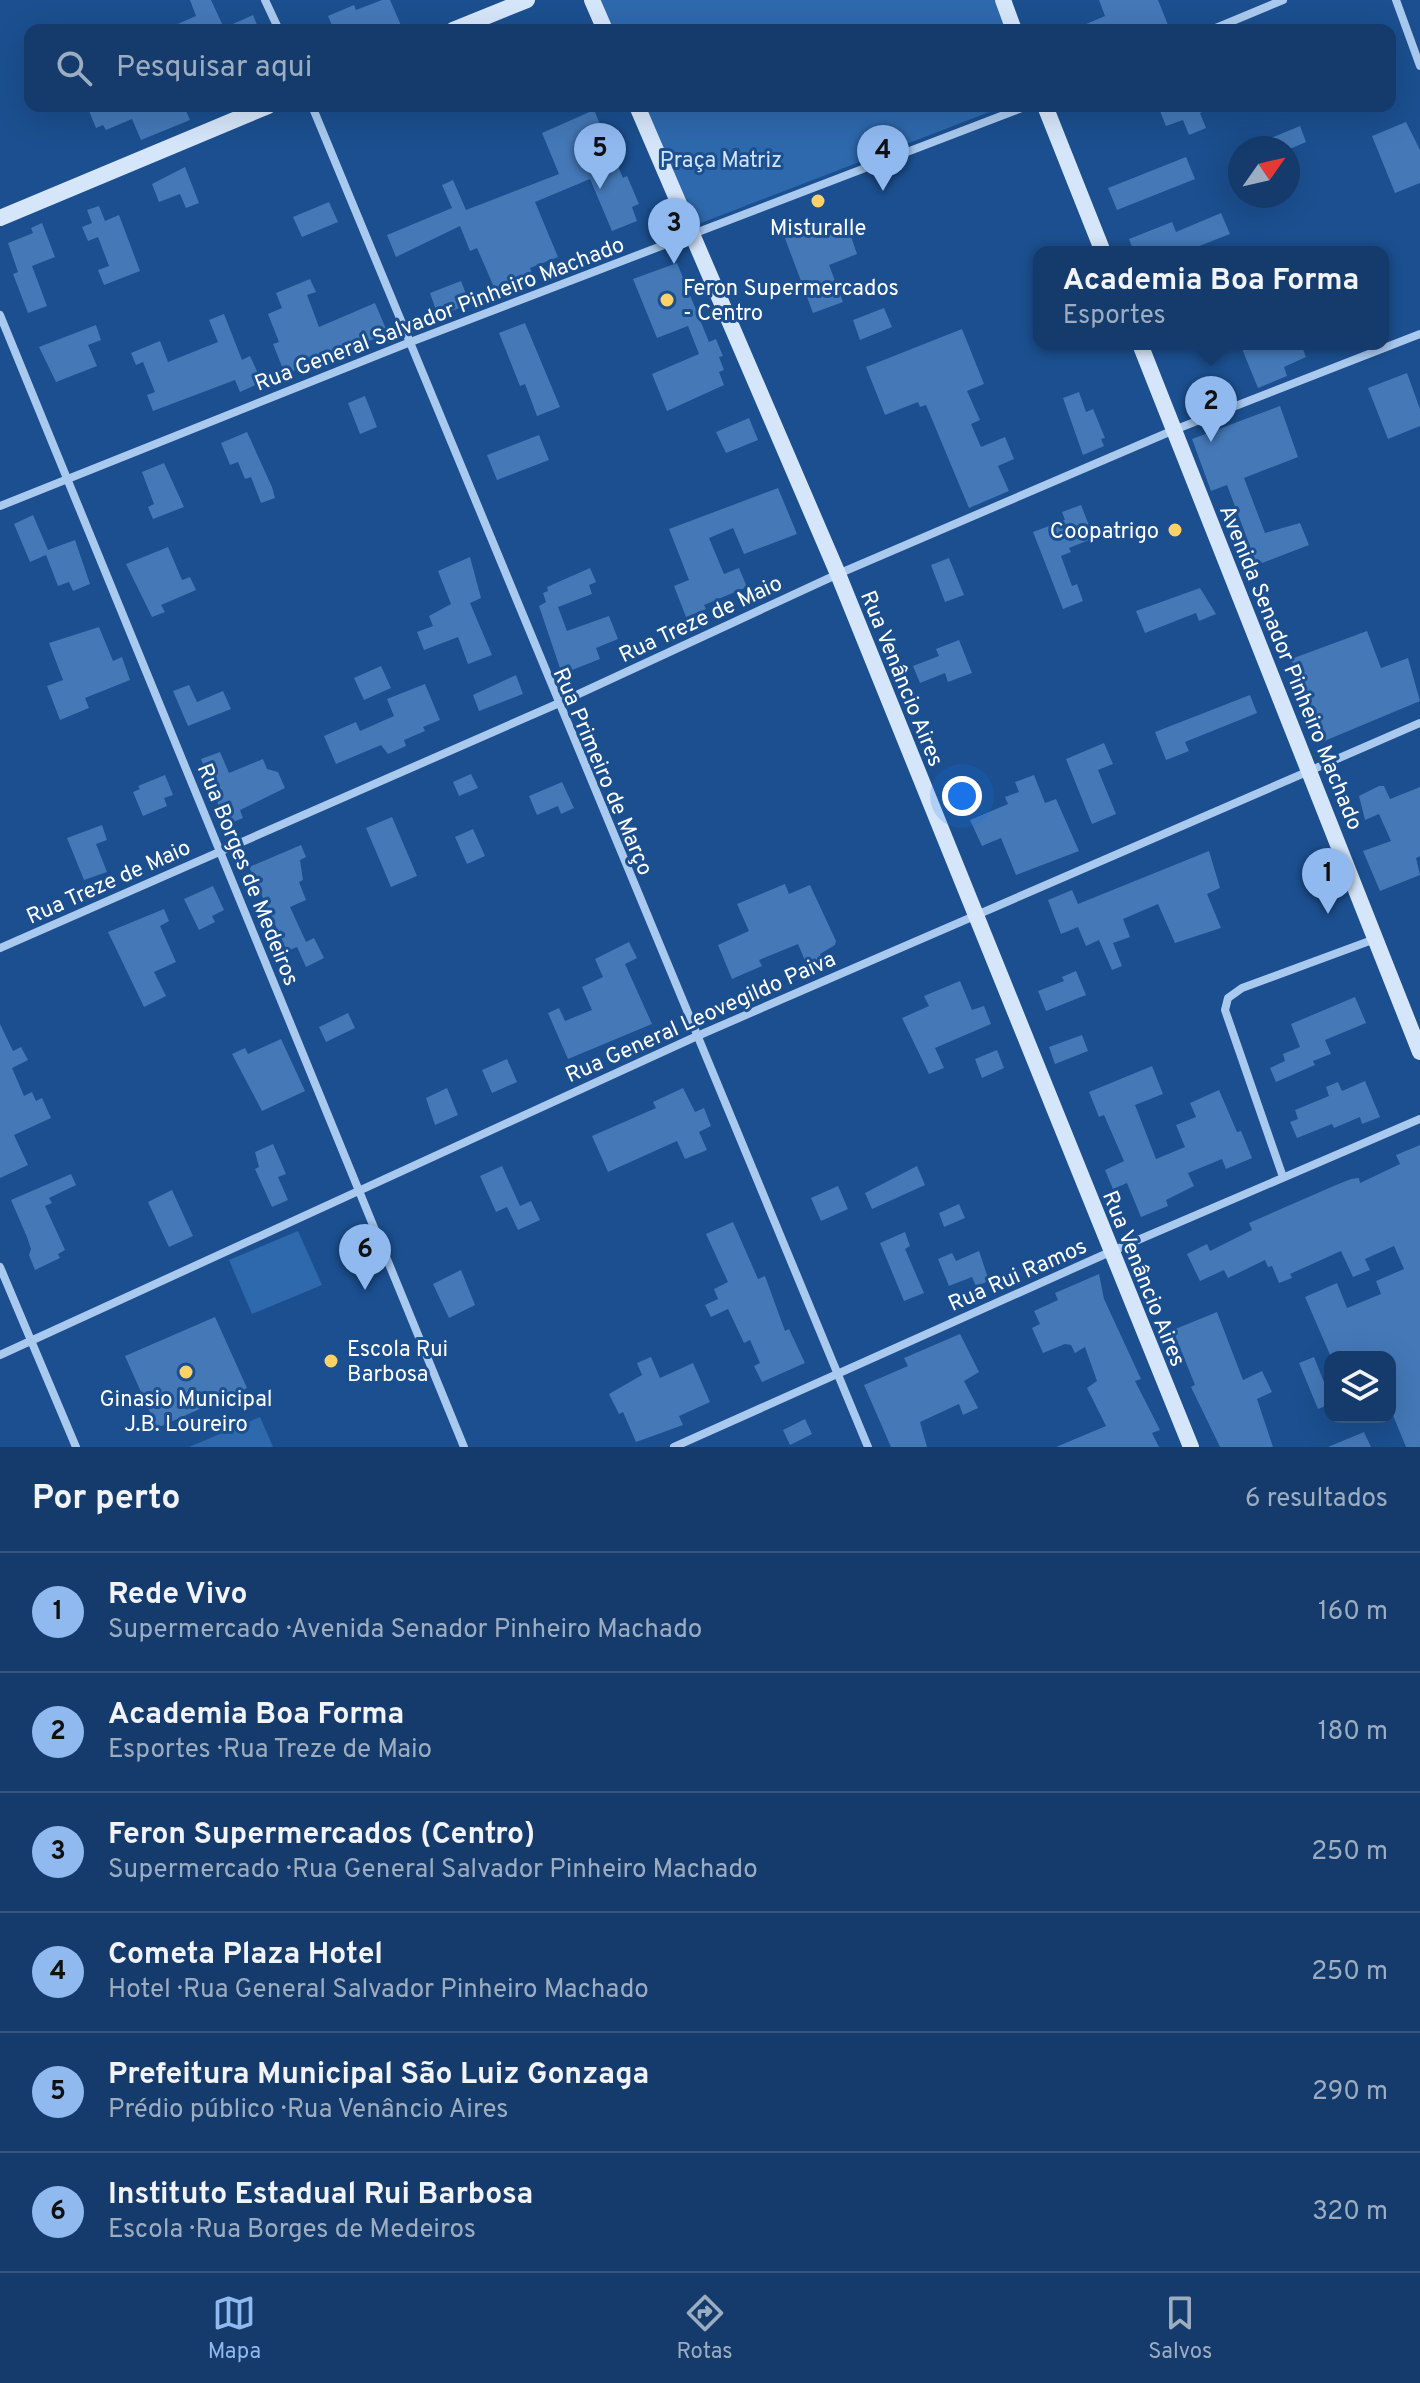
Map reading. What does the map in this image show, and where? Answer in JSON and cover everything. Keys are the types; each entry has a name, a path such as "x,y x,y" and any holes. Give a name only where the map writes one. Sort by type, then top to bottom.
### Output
{"main road":[{"path":"468,24 527,0"},
{"path":"592,0 602,24"},
{"path":"1003,0 1012,24"},
{"path":"0,218 254,112"},
{"name":"Rua Venâncio Aires","path":"640,112 838,574 1191,1447"},
{"path":"1047,112 1101,246"},
{"name":"Avenida Senador Pinheiro Machado","path":"1142,350 1420,1052"}],"street":[{"path":"265,0 276,24"},
{"path":"1225,24 1283,0"},
{"path":"1396,0 1420,66"},
{"name":"Rua Primeiro de Março","path":"314,112 695,1037 868,1447"},
{"name":"Rua General Salvador Pinheiro Machado","path":"0,506 408,343 1011,112"},
{"name":"Rua Borges de Medeiros","path":"0,315 464,1447"},
{"name":"Rua Treze de Maio","path":"1389,346 1420,334"},
{"name":"Rua Treze de Maio","path":"0,948 557,704 838,574 1174,430 1379,350"},
{"name":"Rua General Leovegildo Paiva","path":"0,1355 695,1037 1420,723"},
{"path":"1283,1177 1225,1010 1228,998 1242,988 1375,939"},
{"name":"Rua Rui Ramos","path":"674,1447 1110,1252 1420,1119"},
{"path":"0,1267 76,1447"}],"green space":[{"path":"600,0 998,0 1008,24 610,24"},
{"name":"Praça Matriz","path":"646,112 989,112 693,226"},
{"path":"298,1231 322,1285 252,1314 229,1260"},
{"path":"260,1417 273,1447 189,1447"}],"building":[{"path":"190,0 211,0 222,24 178,24 196,16"},
{"path":"390,0 400,24 331,24 328,16 354,5 356,10"},
{"path":"1099,0 1158,0 1168,24 1086,24 1105,16"},
{"path":"253,15 257,24 233,24"},
{"path":"89,112 187,112 190,120 141,140 132,119 106,130 103,125 96,128"},
{"path":"595,112 623,178 627,176 639,204 632,207 637,221 612,231 590,179 535,202 558,257 530,268 535,280 497,294 477,248 470,251 460,226 396,257 387,235 452,208 442,185 453,180 466,210 559,174 542,133"},
{"path":"1160,112 1203,112 1200,113 1206,128 1189,135 1183,120 1166,126"},
{"path":"1406,122 1420,150 1420,183 1395,193 1372,136"},
{"path":"1300,126 1306,142 1300,145 1300,136 1276,136"},
{"path":"1186,157 1195,179 1117,210 1108,188"},
{"path":"185,167 199,203 186,208 180,194 159,202 152,184"},
{"path":"329,202 338,222 302,237 293,217"},
{"path":"99,206 105,221 119,215 140,271 104,285 98,270 109,266 98,237 88,241 82,227 92,223 87,210"},
{"path":"1221,213 1230,234 1199,246 1132,246 1129,239 1172,222 1176,232"},
{"path":"812,222 815,229 846,222 857,254 829,265 843,302 813,313 783,233"},
{"path":"42,223 55,257 32,266 47,306 28,313 13,274 18,272 8,243 33,233 31,228"},
{"path":"677,263 709,342 716,339 723,356 719,357 724,370 719,372 724,385 667,411 652,374 699,354 688,326 657,338 633,279"},
{"path":"310,279 316,292 307,295 319,327 375,303 386,329 384,335 285,374 273,344 279,342 268,314 282,308 276,293"},
{"path":"461,281 470,304 438,316 430,293"},
{"path":"884,308 892,327 860,340 853,320"},
{"path":"224,314 242,360 250,356 262,382 240,392 235,380 153,411 147,395 155,392 143,362 136,365 131,353 160,341 168,362 218,342 209,320"},
{"path":"525,323 560,407 537,416 525,384 520,386 499,333"},
{"path":"96,325 101,340 88,345 97,366 56,382 39,347"},
{"path":"962,329 984,384 967,391 980,420 971,424 981,447 1005,437 1014,459 998,466 1009,491 969,508 926,405 920,407 918,402 885,415 866,367"},
{"path":"1242,350 1303,350 1306,357 1284,367 1287,376 1258,388"},
{"path":"1407,373 1420,409 1420,426 1388,439 1368,388"},
{"path":"1079,392 1086,412 1093,409 1105,438 1101,439 1104,446 1083,455 1063,398"},
{"path":"365,396 377,427 360,434 348,403"},
{"path":"1280,406 1298,457 1244,478 1265,533 1300,523 1309,545 1257,565 1227,485 1211,491 1192,439"},
{"path":"749,418 758,440 726,453 716,432"},
{"path":"247,432 275,498 261,503 251,477 245,479 238,462 230,465 221,443"},
{"path":"539,435 549,460 497,480 487,455"},
{"path":"164,463 184,507 153,519 148,507 154,504 142,472"},
{"path":"778,488 797,534 744,554 733,528 709,538 724,574 739,568 747,587 704,605 706,609 686,617 674,586 689,580 669,529"},
{"path":"1081,505 1094,538 1069,548 1071,552 1061,556 1072,586 1077,584 1083,601 1063,609 1033,532 1065,520 1062,512"},
{"path":"33,515 48,550 75,540 90,584 73,591 69,582 58,586 46,555 30,562 14,524"},
{"path":"168,547 182,580 190,577 196,590 161,605 165,612 152,617 126,564"},
{"path":"470,557 481,598 470,603 492,655 468,664 458,637 424,650 417,632 433,626 429,616 451,604 438,571"},
{"path":"949,558 964,595 945,602 931,565"},
{"path":"590,568 596,582 589,585 592,594 558,607 567,631 609,616 618,639 596,648 600,659 562,674 539,606 546,602 543,593 548,591 547,587"},
{"path":"1200,588 1216,614 1199,621 1196,613 1145,633 1136,611"},
{"path":"99,627 113,661 122,657 130,680 85,698 89,708 60,720 47,686 63,680 49,643"},
{"path":"1367,631 1381,668 1408,658 1420,701 1322,742 1291,659"},
{"path":"959,640 972,673 948,682 945,673 920,683 913,666 939,656 936,649"},
{"path":"381,666 391,688 364,700 354,678"},
{"path":"516,675 523,694 479,711 473,695"},
{"path":"425,684 440,720 423,727 425,731 404,740 406,746 388,754 381,745 336,764 324,736 356,722 360,731 394,716 387,699"},
{"path":"189,685 197,702 223,691 231,709 188,726 173,691"},
{"path":"1250,695 1257,713 1185,742 1189,751 1166,760 1155,732"},
{"path":"1104,743 1113,764 1098,770 1116,814 1092,824 1066,759"},
{"path":"220,752 229,773 263,759 267,769 278,772 285,788 240,810 243,818 226,825 201,759"},
{"path":"471,774 478,788 459,796 453,782"},
{"path":"165,775 173,795 164,798 167,806 143,816 133,792 140,789 138,786"},
{"path":"1034,775 1045,803 1056,799 1079,851 1016,875 1001,838 982,846 970,820 1008,804 1005,797 1019,792 1015,782"},
{"path":"562,782 574,808 561,814 558,806 537,815 529,796"},
{"path":"1384,786 1390,799 1420,787 1420,856 1416,858 1420,875 1380,891 1363,851 1391,841 1379,814 1365,820 1359,796"},
{"path":"392,817 417,876 391,887 366,828"},
{"path":"102,825 107,840 96,844 107,872 84,880 67,838"},
{"path":"473,829 485,856 467,864 455,837"},
{"path":"301,845 306,857 300,860 303,880 299,882 306,900 290,907 306,942 314,938 324,958 306,967 297,947 287,951 249,867"},
{"path":"1209,851 1220,888 1207,894 1221,928 1175,943 1158,904 1123,919 1130,937 1113,943 1122,966 1112,970 1099,940 1086,946 1078,927 1061,934 1048,900 1072,890 1078,904"},
{"path":"785,884 789,894 810,885 836,941 835,945 820,954 823,961 808,968 798,944 759,960 762,966 732,979 718,945 749,931 737,904"},
{"path":"213,886 224,910 212,916 215,922 199,930 184,899"},
{"path":"164,909 169,921 160,926 176,962 154,972 166,996 144,1007 108,932"},
{"path":"629,942 637,958 625,964 652,1024 568,1059 548,1013 559,1008 565,1021 592,1010 582,987 603,977 595,959"},
{"path":"1076,971 1086,995 1046,1011 1038,991 1064,981 1062,977"},
{"path":"960,981 972,1010 984,1006 991,1024 935,1048 944,1068 929,1074 902,1018 929,1006 924,996"},
{"path":"1355,997 1366,1023 1325,1040 1331,1054 1313,1061 1315,1065 1276,1082 1270,1068 1285,1061 1283,1054 1300,1047 1291,1024"},
{"path":"348,1013 355,1028 326,1042 319,1027"},
{"path":"0,1024 13,1051 21,1047 28,1060 12,1068 24,1096 32,1092 36,1101 42,1098 51,1118 14,1135 28,1165 0,1178"},
{"path":"1082,1035 1088,1051 1055,1064 1049,1047"},
{"path":"281,1039 305,1091 262,1111 232,1054 245,1048 248,1054"},
{"path":"997,1050 1004,1068 982,1078 975,1059"},
{"path":"507,1059 517,1082 492,1093 482,1070"},
{"path":"1152,1066 1163,1094 1135,1105 1156,1159 1185,1147 1176,1125 1196,1117 1190,1103 1219,1090 1252,1158 1226,1169 1222,1159 1188,1173 1194,1186 1166,1200 1168,1206 1141,1217 1127,1183 1113,1189 1105,1170 1124,1161 1104,1115 1099,1117 1089,1092"},
{"path":"1365,1081 1380,1117 1362,1124 1360,1117 1334,1128 1332,1124 1297,1138 1290,1122 1298,1119 1295,1110 1329,1096 1326,1087 1338,1082 1342,1091"},
{"path":"447,1088 458,1115 435,1125 426,1098"},
{"path":"683,1088 695,1112 704,1108 711,1126 699,1132 707,1150 685,1159 677,1141 608,1172 592,1136 656,1108 653,1102"},
{"path":"273,1144 286,1174 278,1177 288,1200 272,1207 255,1169 259,1167 255,1152"},
{"path":"1420,1145 1420,1447 1406,1447 1396,1423 1396,1351 1328,1351 1305,1297 1337,1283 1347,1308 1381,1294 1376,1281 1404,1269 1394,1246 1365,1259 1370,1270 1353,1277 1341,1251 1290,1274 1292,1278 1279,1283 1272,1266 1268,1267 1265,1260 1228,1278 1224,1270 1200,1281 1187,1254 1207,1244 1210,1251 1252,1230 1249,1223 1336,1185 1359,1178 1360,1183 1400,1164 1396,1155"},
{"path":"502,1166 520,1206 531,1201 540,1220 518,1230 507,1207 496,1212 480,1176"},
{"path":"917,1166 925,1185 872,1209 865,1193"},
{"path":"71,1174 76,1185 49,1198 52,1203 45,1206 65,1250 58,1254 60,1258 35,1270 27,1237 11,1200"},
{"path":"838,1186 848,1209 821,1221 811,1198"},
{"path":"172,1190 193,1236 169,1247 148,1202"},
{"path":"959,1204 965,1218 944,1227 939,1213"},
{"path":"733,1222 758,1279 765,1276 785,1331 789,1329 805,1363 762,1382 754,1366 760,1363 750,1340 744,1343 728,1309 711,1317 705,1305 718,1299 714,1289 728,1282 706,1234"},
{"path":"905,1232 910,1246 905,1249 924,1293 904,1301 880,1243"},
{"path":"979,1251 989,1281 976,1286 972,1277 949,1286 938,1259 952,1253 956,1261"},
{"path":"461,1270 475,1305 449,1318 433,1284"},
{"path":"1099,1274 1104,1299 1141,1379 1135,1381 1160,1430 1152,1433 1159,1447 1056,1447 1106,1426 1087,1388 1097,1381 1085,1347 1075,1353 1071,1345 1065,1344 1043,1353 1032,1328 1040,1324 1034,1311 1058,1300 1055,1293"},
{"path":"1217,1312 1243,1380 1262,1371 1272,1392 1257,1399 1273,1447 1220,1447 1191,1387 1195,1385 1173,1330"},
{"name":"Ginasio Municipal J.B. Loureiro","path":"215,1317 247,1388 157,1428 125,1356"},
{"path":"960,1334 979,1372 964,1381 978,1408 963,1415 959,1404 920,1422 927,1447 891,1447 864,1385 908,1366 904,1358"},
{"path":"651,1357 660,1378 693,1363 710,1402 679,1416 683,1425 636,1442 623,1412 619,1414 609,1394 642,1375 637,1363"},
{"path":"1314,1357 1324,1382 1324,1406 1318,1409 1299,1363"},
{"path":"805,1419 812,1434 790,1445 783,1430"},
{"path":"1364,1432 1371,1447 1328,1447"}],"place":[{"name":"Prefeitura Municipal São Luiz Gonzaga","path":"600,189"},
{"name":"Cometa Plaza Hotel","path":"883,191"},
{"name":"Misturalle","path":"818,201"},
{"name":"Feron Supermercados (Centro)","path":"674,264"},
{"name":"Feron Supermercados - Centro","path":"667,300"},
{"name":"Academia Boa Forma","path":"1211,442"},
{"name":"Coopatrigo","path":"1175,530"},
{"name":"Rede Vivo","path":"1328,914"},
{"name":"Instituto Estadual Rui Barbosa","path":"365,1290"},
{"name":"Escola Rui Barbosa","path":"331,1361"},
{"name":"Ginasio Municipal J.B. Loureiro","path":"186,1372"}]}
